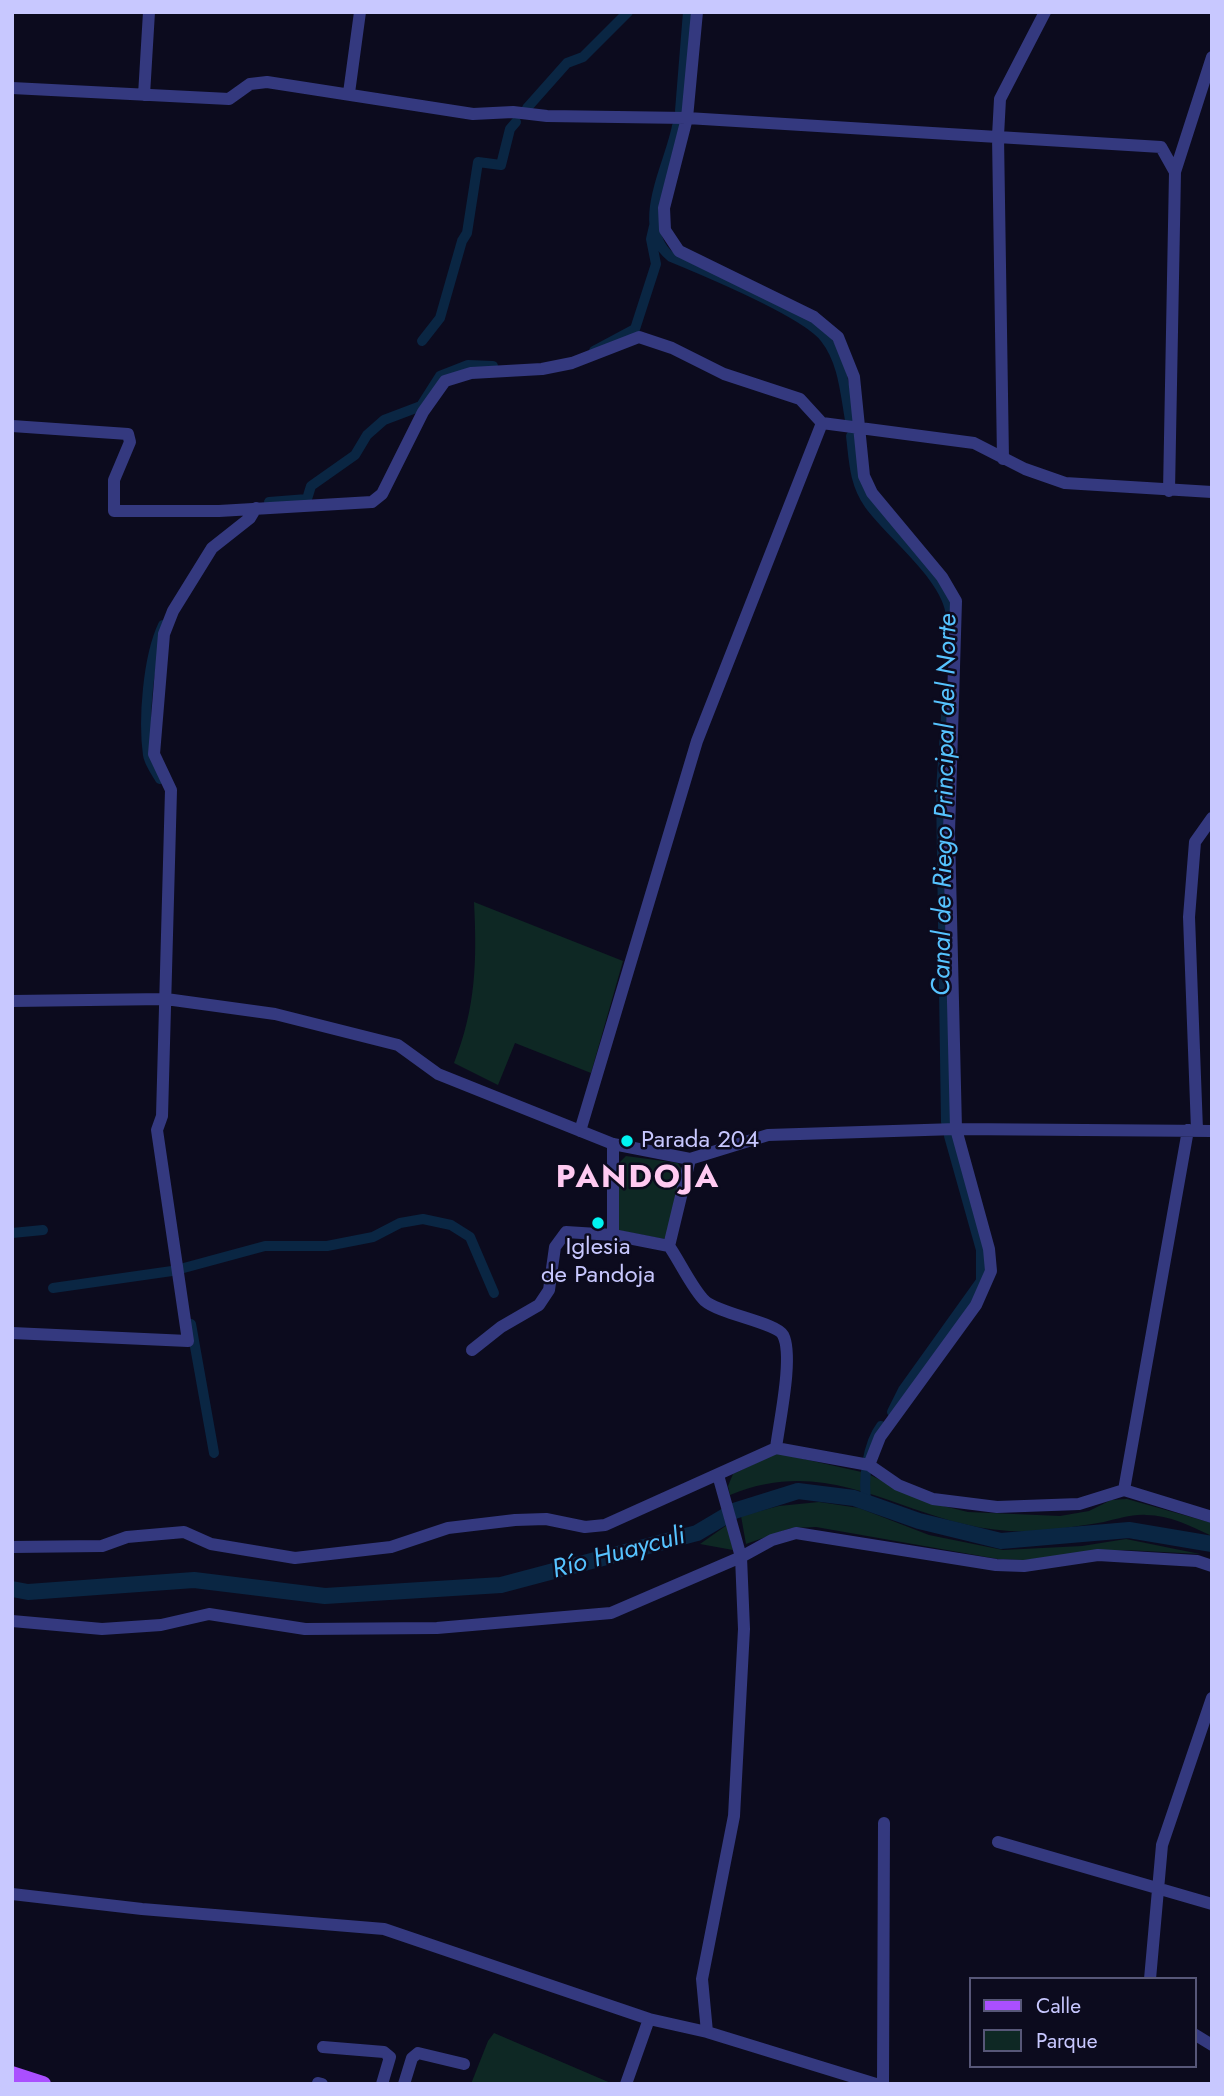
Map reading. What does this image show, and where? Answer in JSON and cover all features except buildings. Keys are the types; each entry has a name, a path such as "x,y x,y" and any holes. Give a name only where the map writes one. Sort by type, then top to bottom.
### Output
{"main road":[{"path":"12,2074 43,2084"}],"street":[{"path":"144,95 149,12"},
{"path":"349,93 360,12"},
{"path":"697,12 687,118 664,208 665,230 679,251 814,317 838,337 854,377 863,476 872,493 942,577 956,601 949,832 956,1129 989,1249 991,1271 976,1305 880,1437 869,1465"},
{"path":"1003,459 998,136 1000,99 1045,12"},
{"path":"1170,491 1175,172 1212,57"},
{"path":"12,88 229,99 250,85 267,82 474,114 513,112 547,116 687,118 1161,147 1175,172"},
{"path":"12,426 128,433 130,442 114,480 114,511 372,502 383,494 423,412 445,381 471,373 542,369 572,363 639,337 672,348 724,374 800,399 821,423 974,443 1003,459 1065,483 1212,492"},
{"path":"580,1131 697,740 821,423"},
{"path":"12,1333 188,1342 157,1129 162,1116 171,790 153,754 164,634 173,611 212,548 250,518 257,508"},
{"path":"1124,1490 1192,1130 1189,918 1195,842 1212,818"},
{"path":"12,1001 166,999 275,1014 398,1045 438,1074 613,1144 690,1159 768,1135 956,1129 1212,1131"},
{"path":"613,1144 613,1236"},
{"path":"669,1246 690,1159"},
{"path":"472,1350 501,1327 539,1305 549,1290 555,1247 566,1232 613,1236 669,1246 705,1301 745,1320 776,1327 783,1335 787,1352 776,1448"},
{"path":"12,1547 102,1546 127,1537 184,1532 211,1544 295,1558 391,1547 448,1528 515,1520 546,1519 586,1527 605,1525 776,1448 869,1465 898,1485 933,1499 996,1507 1079,1504 1124,1490 1212,1517"},
{"path":"707,2032 703,1964 734,1806 744,1629 741,1557 718,1475"},
{"path":"12,1621 102,1629 161,1625 209,1615 305,1629 437,1628 481,1622 611,1613 741,1557 772,1540 796,1533 996,1565 1024,1566 1098,1555 1196,1561 1212,1566"},
{"path":"1150,1977 1162,1845 1212,1698"},
{"path":"883,2084 884,1823"},
{"path":"998,1842 1212,1904"},
{"path":"12,1894 142,1909 384,1929 649,2019 707,2032 867,2082"},
{"path":"626,2084 649,2019"},
{"path":"1196,2035 1212,2045"},
{"path":"323,2047 384,2052 390,2057 382,2084"},
{"path":"404,2084 412,2058 418,2053 464,2064"}],"green space":[{"path":"474,902 623,961 591,1073 515,1043 498,1085 454,1063 471,1003 475,944"},
{"path":"626,1156 678,1163 681,1168 669,1233 664,1239 617,1230 620,1162"},
{"path":"777,1453 866,1473 927,1502 968,1512 1060,1516 1089,1511 1111,1500 1127,1499 1212,1523 1212,1536 1172,1519 1155,1515 1130,1516 1057,1529 1009,1531 972,1526 937,1517 838,1485 804,1481 768,1484 730,1495 728,1486 733,1474"},
{"path":"819,1502 859,1508 929,1535 1003,1550 1082,1546 1126,1539 1200,1554 1125,1550 1024,1560 998,1559 816,1527 791,1528 746,1544 741,1516 779,1506"},
{"path":"727,1525 733,1550 700,1544"},
{"path":"494,2033 613,2084 471,2084 488,2041"}],"waterway":[{"path":"527,108 567,63 583,57 628,12"},
{"name":"Canal de Riego Principal del Norte","path":"680,111 688,12"},
{"path":"422,341 440,318 462,241 467,233 478,162 501,165 510,129 516,122"},
{"name":"Canal de Riego Principal del Norte","path":"677,126 654,212 655,229 660,244 671,257 797,316 825,338 840,366 850,420"},
{"path":"594,351 635,329 656,264 651,239 654,226"},
{"path":"269,502 307,499 311,486 355,455 367,435 384,420 421,406 440,376 468,365 493,366"},
{"name":"Canal de Riego Principal del Norte","path":"851,436 856,471 864,496 930,572 948,602 951,617"},
{"path":"160,779 149,758 146,724 150,671 163,625"},
{"name":"Canal de Riego Principal del Norte","path":"946,1122 941,790 948,687"},
{"name":"Canal de Riego Principal del Norte","path":"892,1412 903,1390 981,1281 981,1250 949,1136"},
{"path":"180,1269 265,1246 327,1246 373,1237 400,1223 423,1219 451,1225 470,1237 494,1293"},
{"path":"12,1233 43,1230"},
{"path":"53,1288 172,1271"},
{"path":"191,1324 214,1453"},
{"name":"Canal de Riego Principal del Norte","path":"867,1503 867,1463 876,1433 881,1426"},
{"name":"Río Huayculi","path":"12,1589 28,1592 194,1580 325,1596 501,1585 697,1533 734,1511 798,1491 854,1498 919,1521 1001,1541 1129,1530 1212,1544"}],"place":[{"name":"Parada 204","path":"627,1141"},
{"name":"Iglesia de Pandoja","path":"598,1223"}],"district":[{"name":"PANDOJA","path":"638,1179"}]}
